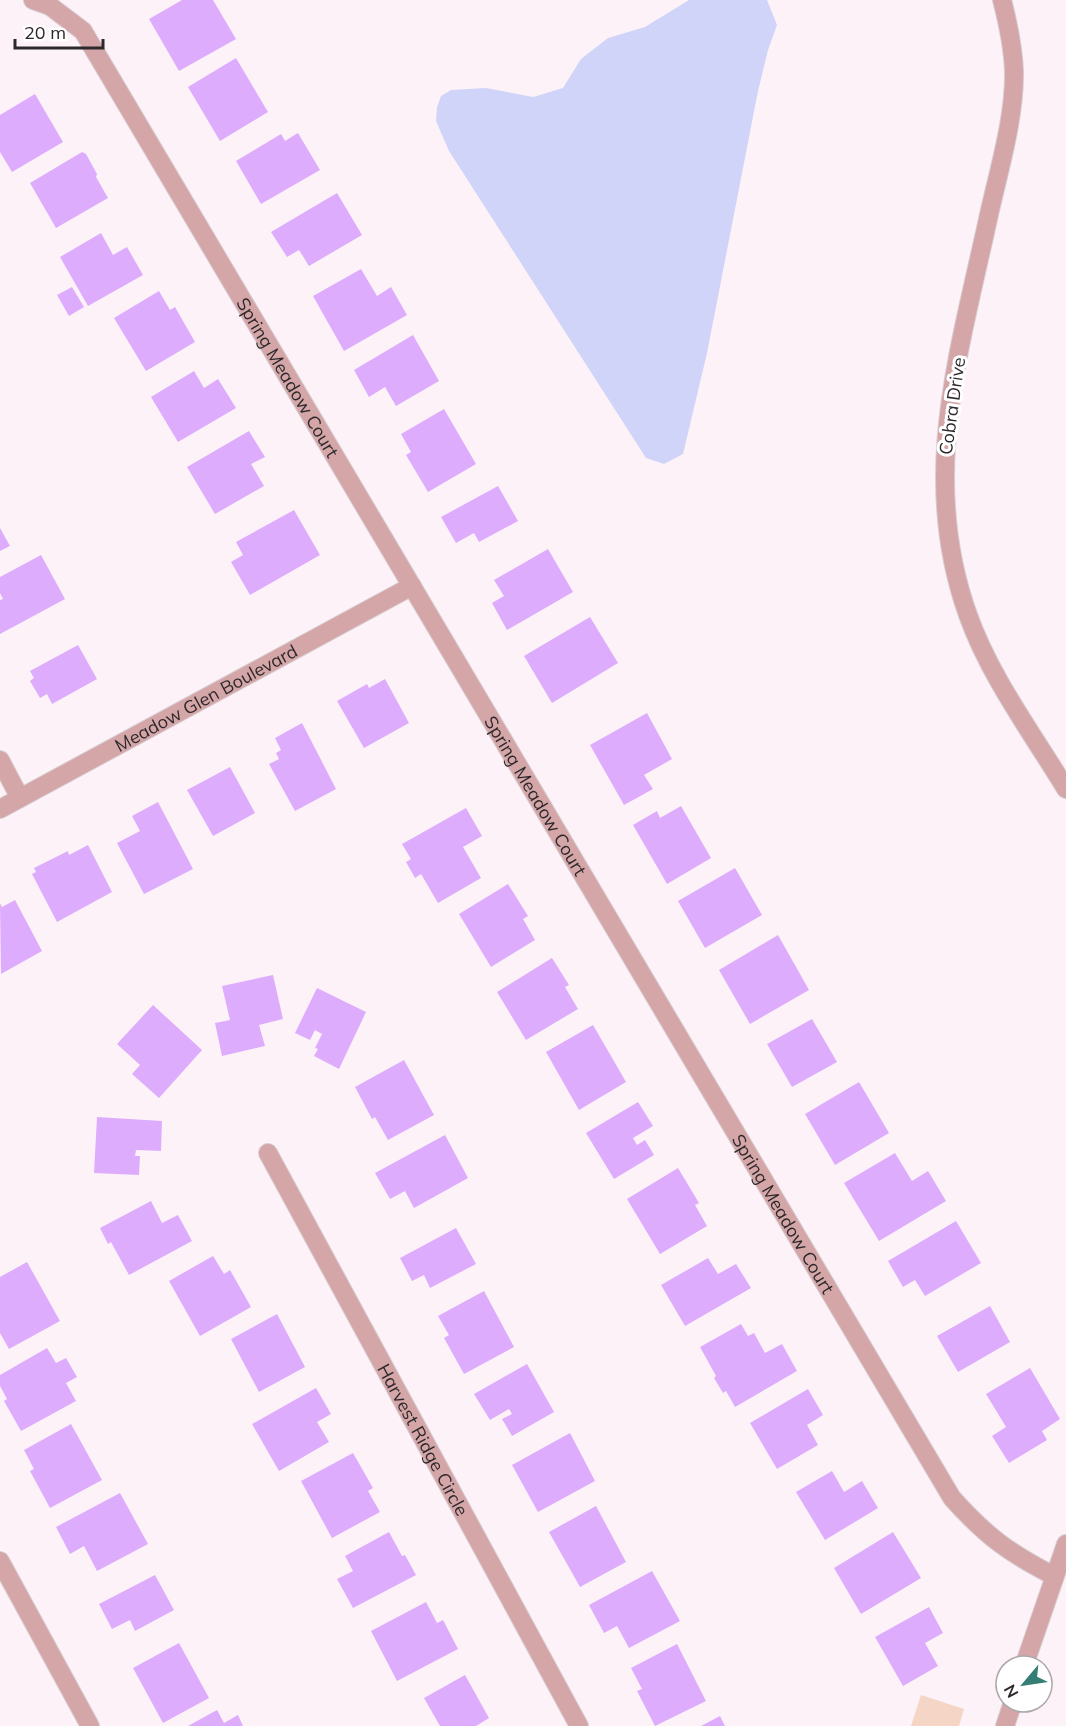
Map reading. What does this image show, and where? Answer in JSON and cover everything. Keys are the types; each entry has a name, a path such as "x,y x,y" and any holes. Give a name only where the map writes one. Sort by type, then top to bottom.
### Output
{"street":[{"name":"Spring Meadow Court","path":"33,0 50,6 83,31 952,1498 971,1520 1016,1557 1054,1576"},
{"name":"Cobra Drive","path":"1002,0 1014,73 1011,106 1004,148 955,372 945,440 945,510 948,537 968,616 998,678 1066,789"},
{"name":"Meadow Glen Boulevard","path":"0,809 412,586"},
{"path":"0,760 20,798"},
{"name":"Harvest Ridge Circle","path":"268,1153 579,1726"},
{"path":"1028,1654 1066,1544"},
{"path":"0,1561 90,1726"}],"shaded area":[{"path":"921,1695 964,1709 959,1726 911,1726"}],"water":[{"path":"689,0 767,0 777,25 758,91 707,353 683,454 664,464 646,458 449,151 436,121 441,96 451,90 486,88 533,97 563,88 581,59 608,38 645,27"}],"building":[{"path":"182,0 213,0 236,39 179,71 149,19"},
{"path":"236,58 268,112 220,141 188,87"},
{"path":"35,94 63,142 12,172 0,152 0,115"},
{"path":"298,133 320,170 261,204 236,161 281,134 285,141"},
{"path":"82,152 86,154 108,198 56,228 30,183"},
{"path":"337,193 362,235 309,266 299,250 287,257 271,232"},
{"path":"101,233 113,255 127,247 143,275 88,306 60,257"},
{"path":"361,269 377,296 391,287 407,315 344,351 313,296"},
{"path":"72,287 84,307 69,316 57,295"},
{"path":"159,291 170,310 175,307 195,342 146,371 114,318"},
{"path":"413,335 439,381 396,406 385,387 369,397 354,370"},
{"path":"194,371 204,388 218,379 236,408 178,442 151,397"},
{"path":"444,409 476,464 428,492 406,455 411,452 401,434"},
{"path":"249,431 265,457 251,464 264,486 215,514 187,467"},
{"path":"498,486 518,521 479,542 474,533 456,543 441,517"},
{"path":"294,510 320,555 250,595 231,562 243,555 236,542"},
{"path":"0,528 10,546 0,551"},
{"path":"548,549 573,592 507,630 492,603 504,596 494,580"},
{"path":"41,555 65,599 0,634 0,600 3,599 0,593 0,577"},
{"path":"590,617 618,663 552,703 524,656"},
{"path":"78,645 97,679 52,704 47,694 40,698 30,681 34,678 30,671"},
{"path":"385,679 409,723 364,748 337,701 367,684 369,688"},
{"path":"647,713 672,759 644,775 653,789 624,805 590,745"},
{"path":"302,723 336,789 295,811 269,764 279,759 276,753 281,750 275,738"},
{"path":"230,767 255,813 213,836 187,790"},
{"path":"158,802 193,869 144,894 117,843 140,831 132,816"},
{"path":"681,806 711,858 667,884 633,825 657,811 660,818"},
{"path":"466,808 482,836 463,847 481,878 438,903 421,874 415,878 406,862 411,859 402,844"},
{"path":"88,845 112,892 57,922 32,874 36,872 34,868 68,851 69,855"},
{"path":"735,868 762,915 705,948 678,901"},
{"path":"508,884 528,916 523,919 535,940 491,967 459,914"},
{"path":"15,900 42,951 1,974 0,903 2,907"},
{"path":"778,935 809,990 750,1024 719,970"},
{"path":"552,958 569,985 565,987 578,1009 526,1040 497,992"},
{"path":"273,975 283,1019 259,1025 265,1046 222,1056 215,1023 230,1020 222,986"},
{"path":"317,988 366,1012 339,1069 314,1056 322,1034 315,1030 310,1040 295,1033"},
{"path":"153,1005 202,1050 159,1098 132,1074 140,1065 117,1044"},
{"path":"812,1019 837,1062 792,1087 767,1044"},
{"path":"593,1025 626,1082 579,1110 546,1052"},
{"path":"404,1060 434,1115 388,1140 375,1117 372,1119 355,1087"},
{"path":"859,1082 889,1133 835,1165 805,1114"},
{"path":"638,1102 653,1126 633,1138 637,1145 645,1140 654,1155 614,1179 586,1133"},
{"path":"97,1117 162,1121 161,1151 136,1150 135,1156 140,1156 139,1175 94,1173"},
{"path":"445,1135 468,1178 414,1208 405,1191 390,1199 375,1173"},
{"path":"895,1153 912,1181 928,1171 946,1201 879,1241 844,1183"},
{"path":"678,1168 699,1203 695,1205 707,1226 660,1254 627,1199"},
{"path":"151,1201 162,1223 178,1215 192,1241 129,1275 111,1242 108,1244 100,1228"},
{"path":"956,1221 981,1263 925,1296 915,1280 903,1287 888,1261"},
{"path":"456,1228 476,1264 430,1288 424,1275 412,1281 400,1258"},
{"path":"213,1256 224,1274 230,1270 251,1307 200,1336 169,1281"},
{"path":"708,1258 718,1274 736,1264 751,1288 685,1326 661,1285"},
{"path":"27,1262 60,1321 9,1349 0,1333 0,1277"},
{"path":"484,1291 514,1347 464,1374 444,1338 449,1335 438,1316"},
{"path":"990,1306 1010,1342 958,1372 937,1336"},
{"path":"277,1314 305,1367 259,1392 231,1339"},
{"path":"741,1324 748,1336 754,1333 765,1353 782,1344 797,1371 735,1407 726,1391 723,1393 714,1378 716,1376 700,1347"},
{"path":"47,1348 56,1363 66,1358 77,1377 66,1383 76,1401 21,1431 4,1401 7,1399 0,1386 0,1375"},
{"path":"527,1364 554,1412 512,1436 502,1419 512,1414 509,1409 490,1420 474,1394"},
{"path":"1030,1368 1060,1419 1042,1431 1047,1440 1009,1463 992,1436 1006,1427 986,1394"},
{"path":"316,1388 331,1414 317,1422 329,1442 279,1471 252,1424"},
{"path":"808,1389 823,1415 807,1425 818,1445 777,1469 750,1423"},
{"path":"71,1424 102,1480 50,1508 30,1471 34,1469 24,1450"},
{"path":"570,1433 595,1481 538,1512 512,1465"},
{"path":"353,1453 373,1488 368,1491 380,1512 332,1538 301,1481"},
{"path":"832,1471 844,1492 862,1481 878,1508 825,1540 796,1492"},
{"path":"120,1493 148,1544 97,1571 84,1546 70,1554 56,1527"},
{"path":"596,1506 626,1562 580,1587 549,1532"},
{"path":"389,1532 416,1575 353,1608 337,1579 353,1571 345,1556"},
{"path":"893,1532 921,1578 861,1614 834,1568"},
{"path":"652,1571 680,1621 629,1648 617,1626 604,1633 589,1605"},
{"path":"155,1575 174,1610 135,1631 130,1620 112,1629 99,1604"},
{"path":"426,1602 437,1623 443,1620 458,1649 397,1681 371,1631"},
{"path":"929,1607 943,1633 925,1643 938,1666 903,1686 875,1637"},
{"path":"179,1643 209,1698 163,1723 133,1668"},
{"path":"677,1644 706,1701 655,1726 637,1691 642,1689 631,1668"},
{"path":"465,1675 489,1718 476,1726 440,1726 424,1698"},
{"path":"217,1710 224,1723 238,1715 243,1726 188,1726"},
{"path":"720,1716 725,1726 701,1726"}]}
